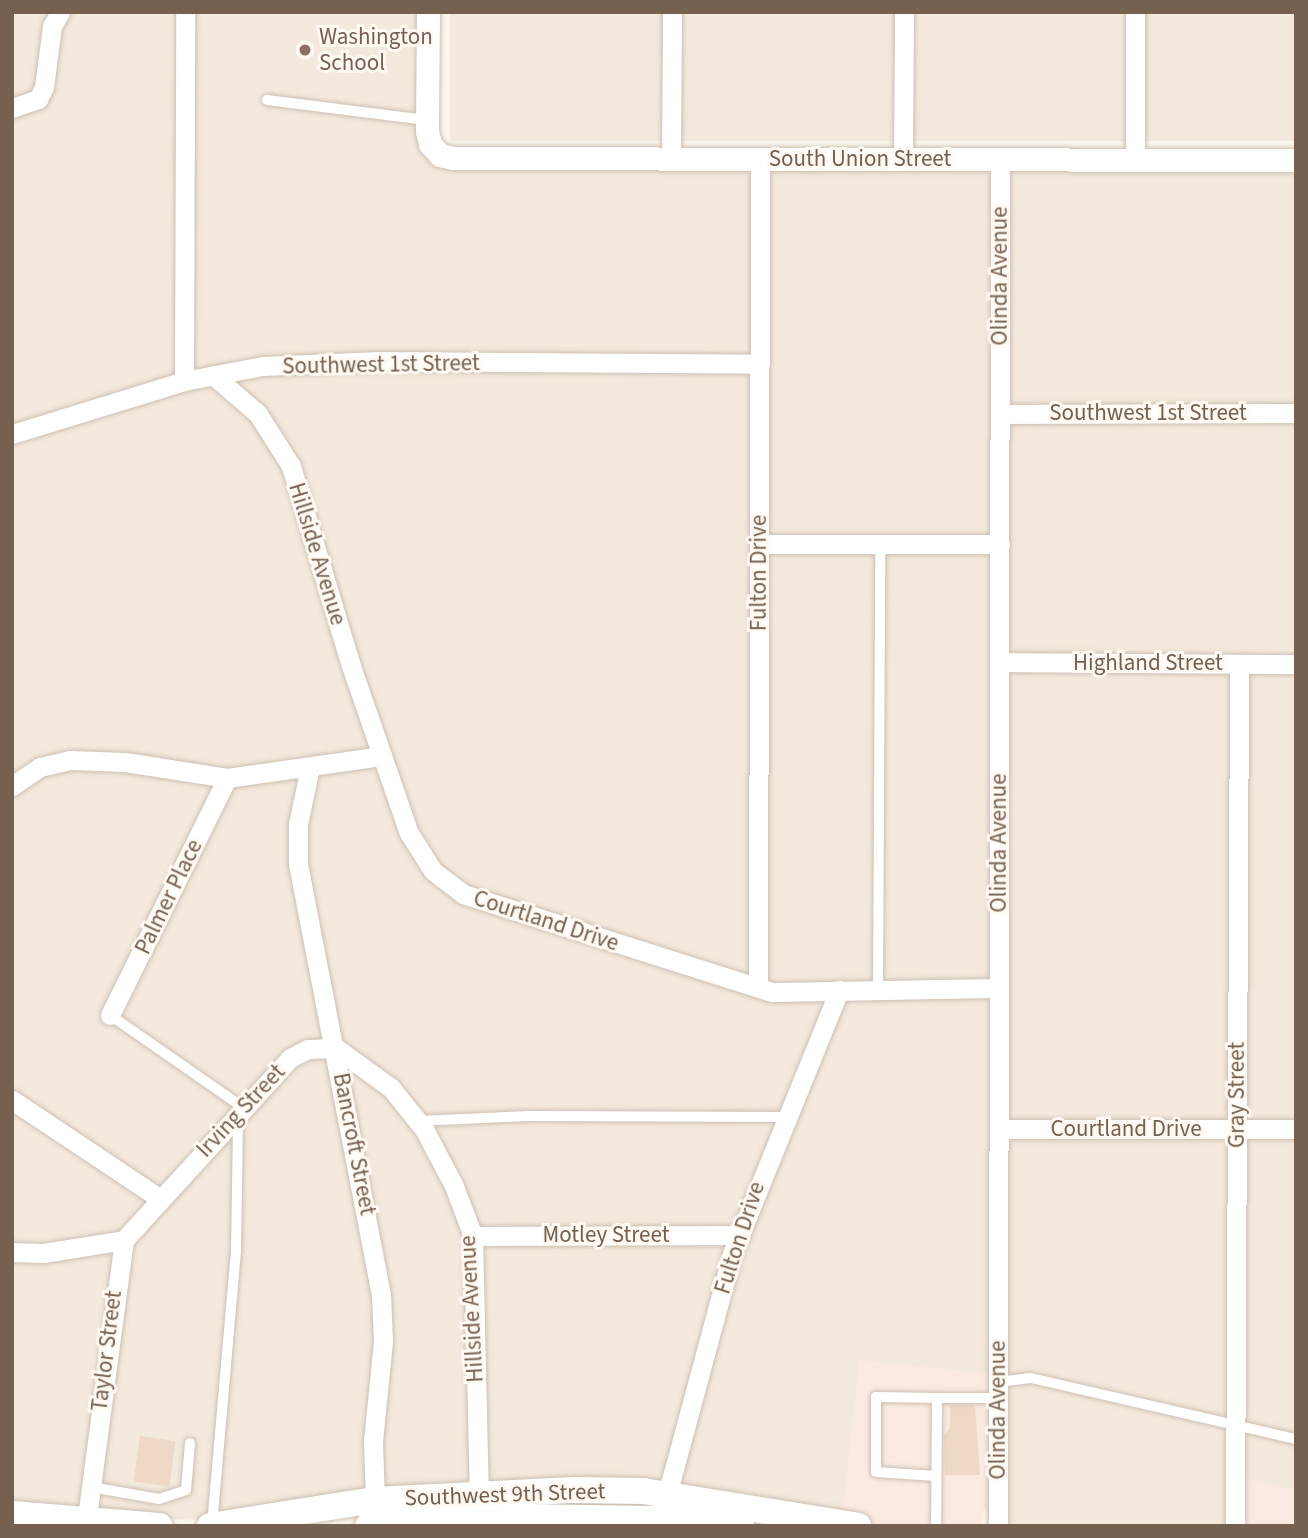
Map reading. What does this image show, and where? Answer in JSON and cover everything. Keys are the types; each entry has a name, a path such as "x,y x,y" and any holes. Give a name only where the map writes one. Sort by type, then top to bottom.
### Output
{"main road":[{"name":"Southwest 9th Street","path":"375,1519 479,1493 575,1490 667,1495 799,1520 858,1526"},
{"path":"12,1514 87,1517 160,1526"},
{"name":"Southwest 9th Street","path":"211,1525 514,1517 799,1520"},
{"path":"457,1526 473,1518 514,1517"}],"street":[{"path":"12,108 38,100 44,87 52,26 60,12"},
{"path":"184,381 185,12"},
{"path":"427,120 428,12"},
{"path":"671,159 672,12"},
{"path":"903,159 904,12"},
{"path":"1135,12 1135,160"},
{"name":"South Union Street","path":"427,120 430,144 440,155 453,158 1296,160"},
{"name":"Fulton Drive","path":"758,987 760,159"},
{"name":"Olinda Avenue","path":"998,1526 1000,159"},
{"name":"Southwest 1st Street","path":"12,434 184,381 263,366 378,361 760,364"},
{"name":"Hillside Avenue","path":"213,376 258,414 291,466 382,756"},
{"name":"Southwest 1st Street","path":"1000,414 1296,412"},
{"path":"760,544 1000,544"},
{"name":"Highland Street","path":"1000,662 1296,664"},
{"name":"Gray Street","path":"1235,1526 1239,664"},
{"path":"12,786 40,767 70,760 125,762 227,778 382,756"},
{"name":"Courtland Drive","path":"382,756 418,850 433,871 463,894 772,992 999,988"},
{"name":"Bancroft Street","path":"310,767 298,824 298,864 336,1048 381,1294 383,1341 373,1441 375,1519"},
{"name":"Palmer Place","path":"110,1015 227,778"},
{"name":"Fulton Drive","path":"667,1495 739,1235 839,990"},
{"name":"Hillside Avenue","path":"336,1048 391,1088 418,1122 440,1157 473,1236 479,1493"},
{"name":"Irving Street","path":"159,1198 290,1058 308,1049 336,1048"},
{"path":"12,1100 159,1198 124,1240 43,1253 12,1252"},
{"name":"Courtland Drive","path":"999,1129 1296,1129"},
{"name":"Motley Street","path":"473,1236 739,1235"},
{"name":"Taylor Street","path":"87,1517 124,1240"}],"lane":[{"path":"267,100 427,120"},
{"path":"878,990 880,544"},
{"path":"110,1015 241,1111 236,1252 211,1525"},
{"path":"418,1122 515,1116 786,1116"},
{"path":"936,1476 876,1472 876,1397 937,1398 999,1390 1031,1378 1296,1439"},
{"path":"936,1526 937,1398"},
{"path":"91,1487 159,1499 186,1490 190,1443"}],"shaded area":[{"path":"12,12 428,12 440,154 1296,160 1296,1491 1235,1476 1235,1526 998,1526 860,1360 854,1525 667,1495 203,1520 12,1514"},
{"path":"450,12 1296,12 1296,141 450,141"},
{"path":"859,1360 998,1375 982,1526 842,1524"},
{"path":"1235,1475 1296,1491 1296,1526 1235,1526"}],"building":[{"path":"950,1405 975,1405 980,1475 945,1475 944,1436 950,1427"},
{"path":"140,1436 176,1441 169,1487 134,1482"}],"place":[{"name":"Washington School","path":"305,50"}]}
